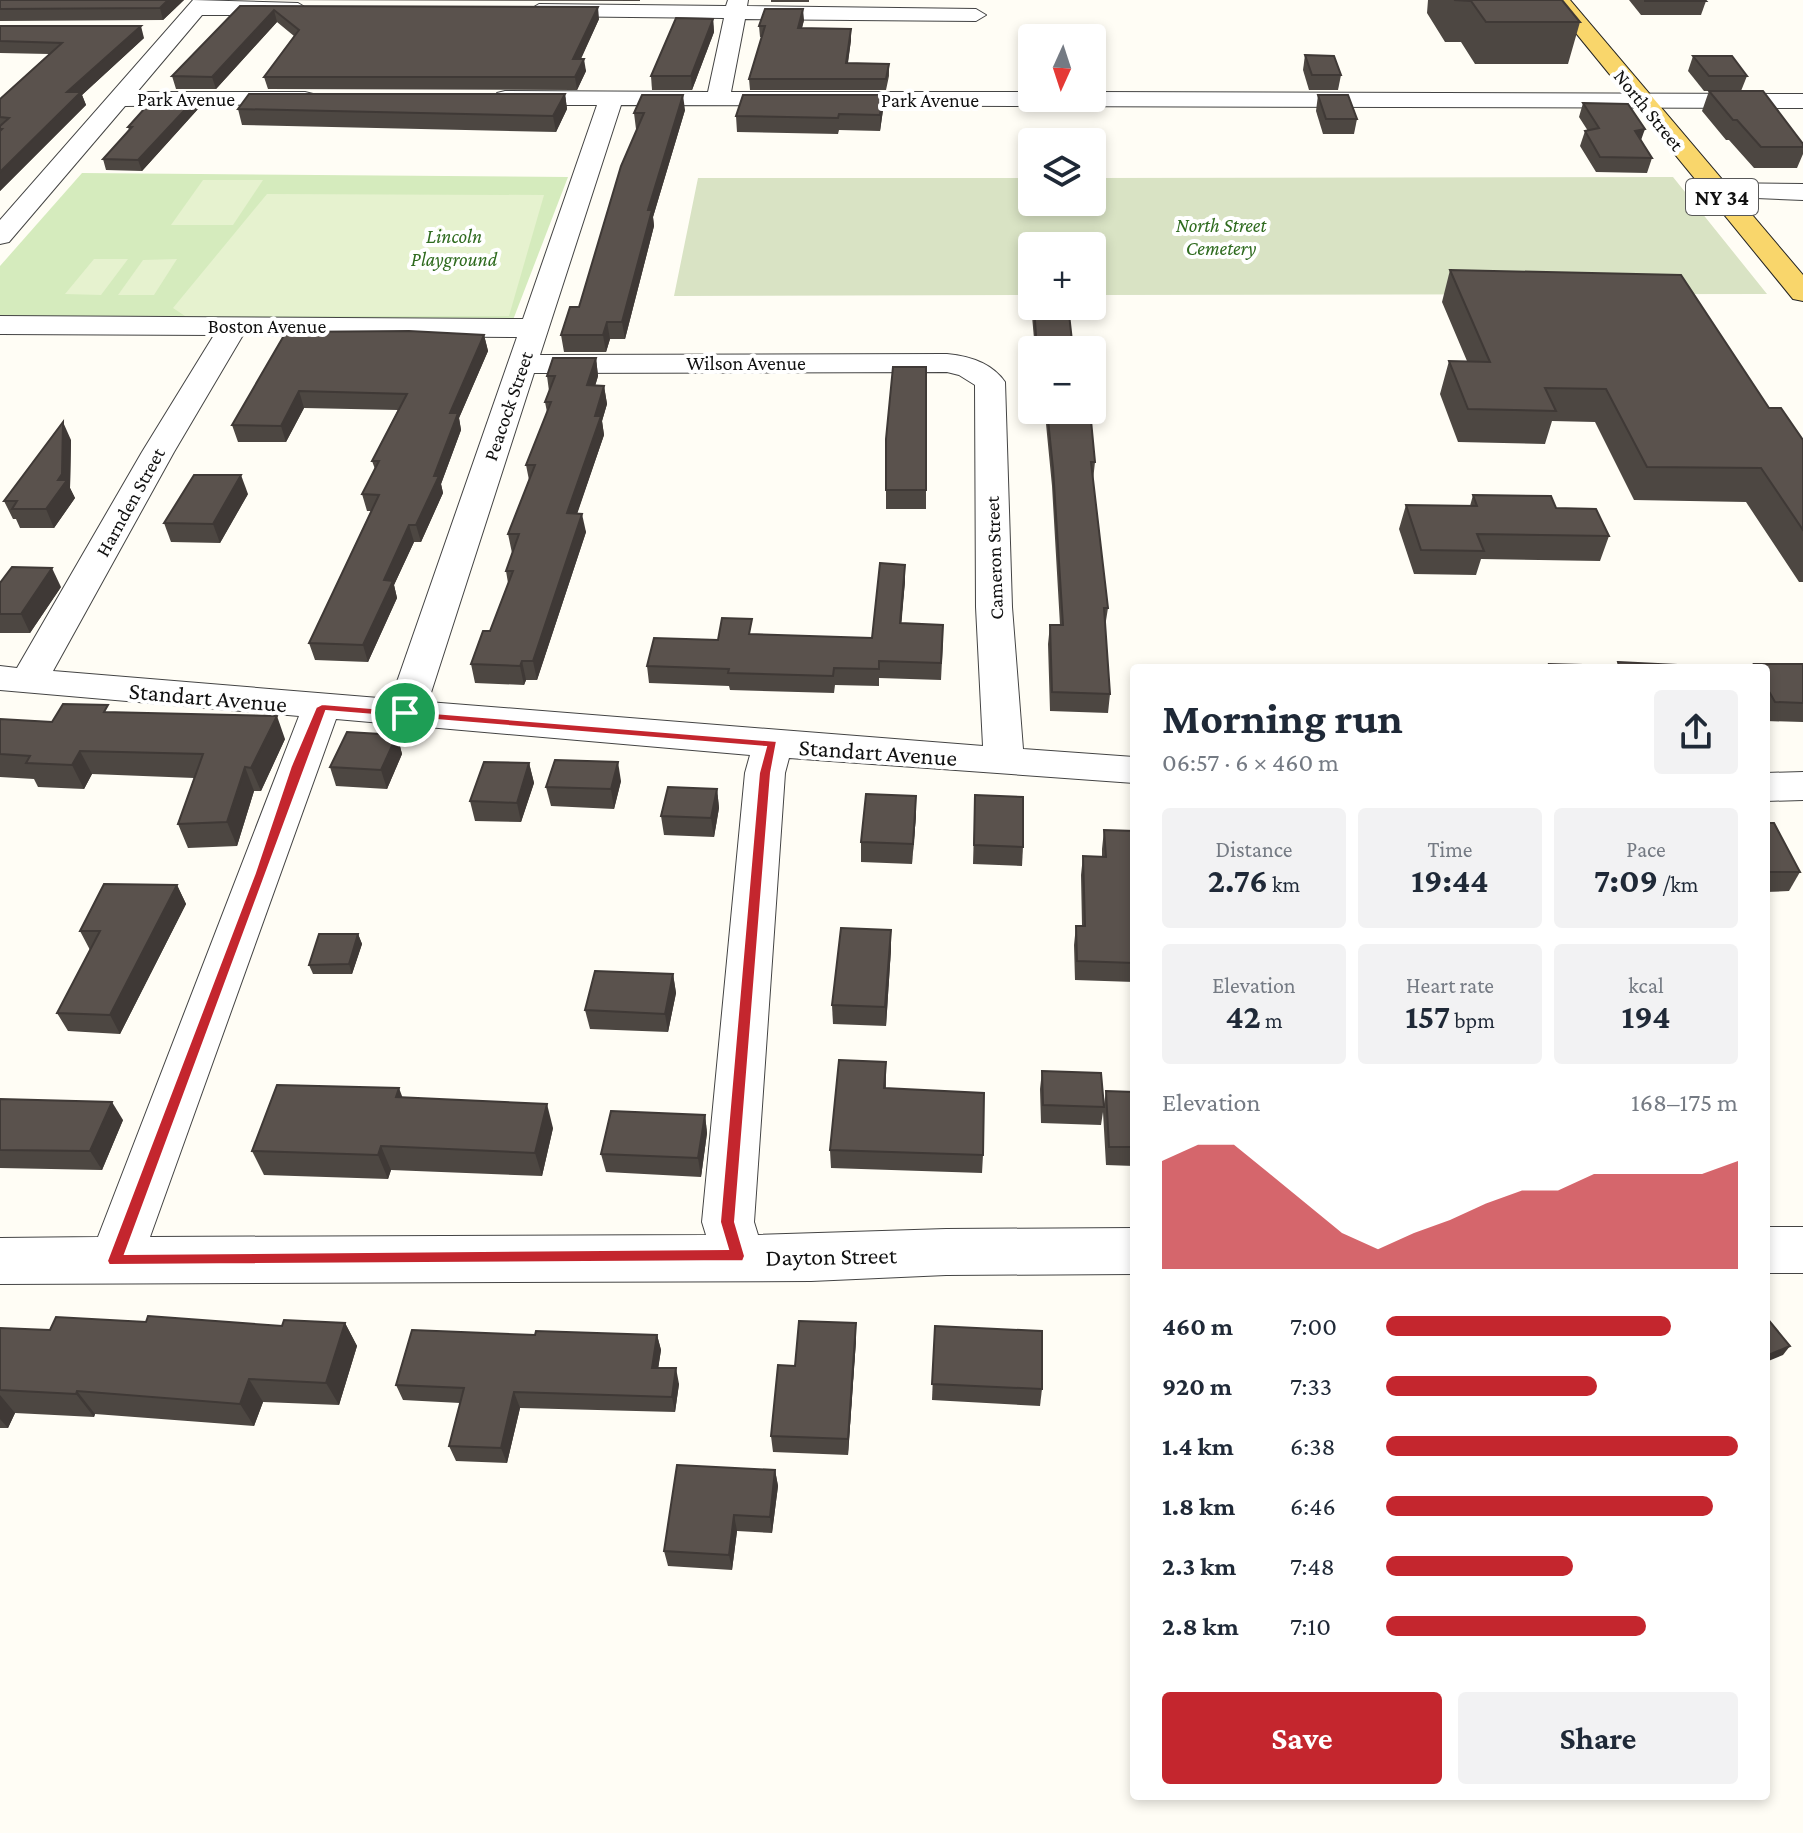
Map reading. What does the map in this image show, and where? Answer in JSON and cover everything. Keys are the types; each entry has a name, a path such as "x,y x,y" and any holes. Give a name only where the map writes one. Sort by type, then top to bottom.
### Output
{"main road":[{"name":"North Street","path":"1559,0 1803,293"}],"street":[{"path":"0,236 200,4 314,9"},
{"path":"718,100 737,5"},
{"path":"517,10 737,5 976,15"},
{"path":"151,29 181,29"},
{"name":"Park Avenue","path":"121,99 333,99"},
{"name":"Park Avenue","path":"476,99 1803,101"},
{"name":"Peacock Street","path":"405,713 611,99"},
{"path":"1717,191 1803,192"},
{"name":"Boston Avenue","path":"0,325 535,328"},
{"name":"Harnden Street","path":"15,679 234,326"},
{"name":"Wilson Avenue","path":"523,364 947,363 968,366"},
{"name":"Cameron Street","path":"968,366 990,382 994,607 1004,761"},
{"name":"Standart Avenue","path":"15,679 773,744 1130,770"},
{"path":"115,1261 261,873 297,766 322,707"},
{"path":"738,1256 728,1222 765,773 773,744"},
{"path":"1770,787 1803,786"},
{"path":"1770,1250 1803,1250"},
{"name":"Dayton Street","path":"0,1261 811,1258 946,1252 1130,1251"}],"green space":[{"name":"Lincoln Playground","path":"82,173 568,177 513,320 0,316 0,266"},
{"name":"North Street Cemetery","path":"1673,177 1767,294 1106,295 1106,232 1018,232 1018,295 674,296 698,178 1018,178 1018,216 1106,216 1106,178"},
{"path":"203,180 263,180 233,225 171,225"},
{"path":"267,194 544,195 509,316 185,316 173,308"},
{"path":"94,259 128,259 101,295 65,294"},
{"path":"177,259 154,295 118,295 143,260"}],"building":[{"path":"0,0 168,0 160,8 0,9"},
{"path":"1454,0 1562,0 1580,22 1486,22 1471,1"},
{"path":"1705,0 1706,1 1645,1"},
{"path":"240,6 598,7 573,59 584,59 575,77 264,77 299,30 274,10 212,77 172,76"},
{"path":"765,9 803,9 798,28 851,29 846,63 889,64 886,79 749,79 765,26 759,26"},
{"path":"676,18 713,19 691,76 651,76"},
{"path":"0,26 141,26 67,92 81,92 0,172 0,126 9,118 0,117 0,99 62,43 0,41"},
{"path":"1305,55 1334,56 1341,75 1312,75"},
{"path":"1693,56 1732,56 1747,76 1709,76"},
{"path":"1709,91 1763,91 1803,147 1761,147"},
{"path":"249,94 565,94 553,116 238,109"},
{"path":"642,95 683,95 648,210 652,210 622,322 607,322 603,335 561,335 570,307 579,307 621,166 644,113 634,113"},
{"path":"743,95 883,95 880,115 839,114 838,118 736,116"},
{"path":"1318,95 1348,95 1357,119 1326,119"},
{"path":"153,99 195,99 138,160 103,159 132,127 128,127"},
{"path":"1583,103 1628,104 1645,129 1635,131 1652,158 1600,157 1585,131 1599,128"},
{"path":"1450,270 1681,275 1769,408 1781,408 1803,440 1803,530 1761,468 1647,467 1606,389 1545,388 1556,411 1468,409 1449,361 1490,362"},
{"path":"1035,320 1070,320 1071,336 1036,336"},
{"path":"409,331 484,335 450,413 458,413 434,476 439,476 416,525 409,525 384,580 393,581 363,645 309,643 379,495 362,494 379,461 372,461 407,394 299,391 281,426 232,425 286,332"},
{"path":"553,358 596,358 587,385 604,386 595,416 601,416 567,513 582,514 533,661 522,661 520,666 471,664 483,631 490,631 513,571 506,571 519,534 508,534 535,465 526,465 551,402 545,402 555,376 547,376"},
{"path":"893,367 926,367 926,490 886,490 886,439"},
{"path":"63,422 62,474 58,480 67,480 46,509 12,509 17,501 4,501"},
{"path":"1048,424 1091,424 1095,462 1091,462 1108,608 1104,608 1110,694 1052,692 1050,625 1063,625"},
{"path":"194,475 241,475 213,524 164,523"},
{"path":"1473,495 1551,496 1556,508 1596,509 1609,536 1477,534 1484,551 1421,550 1406,505 1477,506"},
{"path":"880,563 905,565 900,623 943,625 941,663 879,661 879,669 834,668 833,676 728,673 729,669 647,666 654,638 718,640 722,618 752,619 749,634 872,638"},
{"path":"12,567 52,568 21,614 0,614 0,583"},
{"path":"1770,664 1803,664 1803,703 1775,702 1770,693"},
{"path":"63,704 108,705 104,712 277,716 251,768 245,767 227,822 178,824 203,754 80,751 72,765 26,763 30,756 0,754 0,719 52,722"},
{"path":"347,732 397,735 381,770 330,767"},
{"path":"555,760 618,762 611,789 546,787"},
{"path":"484,762 529,763 517,803 470,801"},
{"path":"668,787 717,789 711,818 661,816"},
{"path":"866,794 916,796 913,844 861,842"},
{"path":"975,795 1023,797 1023,847 974,845"},
{"path":"1770,823 1774,823 1800,872 1770,872"},
{"path":"1104,830 1130,831 1130,963 1077,961 1076,926 1085,926 1083,856 1106,857"},
{"path":"104,884 177,885 110,1015 57,1013 100,931 80,931"},
{"path":"841,928 891,930 885,1007 832,1005"},
{"path":"319,934 358,934 349,964 309,965"},
{"path":"595,971 673,974 665,1014 585,1010"},
{"path":"839,1060 886,1062 884,1088 984,1093 983,1155 830,1150"},
{"path":"1042,1071 1101,1073 1104,1107 1043,1105"},
{"path":"277,1085 399,1088 396,1097 547,1104 535,1153 381,1146 378,1155 252,1151"},
{"path":"1106,1091 1130,1092 1130,1147 1109,1147"},
{"path":"0,1099 112,1102 90,1151 0,1150"},
{"path":"611,1111 705,1115 698,1158 601,1154"},
{"path":"148,1316 282,1326 284,1320 345,1323 326,1383 249,1379 240,1404 77,1391 76,1394 0,1390 0,1328 50,1330 56,1317 146,1322"},
{"path":"799,1321 856,1323 848,1439 771,1436 778,1365 795,1366"},
{"path":"1770,1322 1790,1346 1770,1354"},
{"path":"935,1326 1042,1331 1042,1389 932,1384"},
{"path":"412,1330 535,1335 536,1331 657,1335 652,1368 676,1368 672,1397 514,1392 501,1448 449,1446 464,1388 396,1385"},
{"path":"677,1465 775,1470 770,1517 734,1515 729,1555 664,1551"}],"route":[{"path":"322,707 405,713 773,744 765,773 728,1222 730,1239 738,1256 115,1261 261,873 297,766 322,707"}]}
